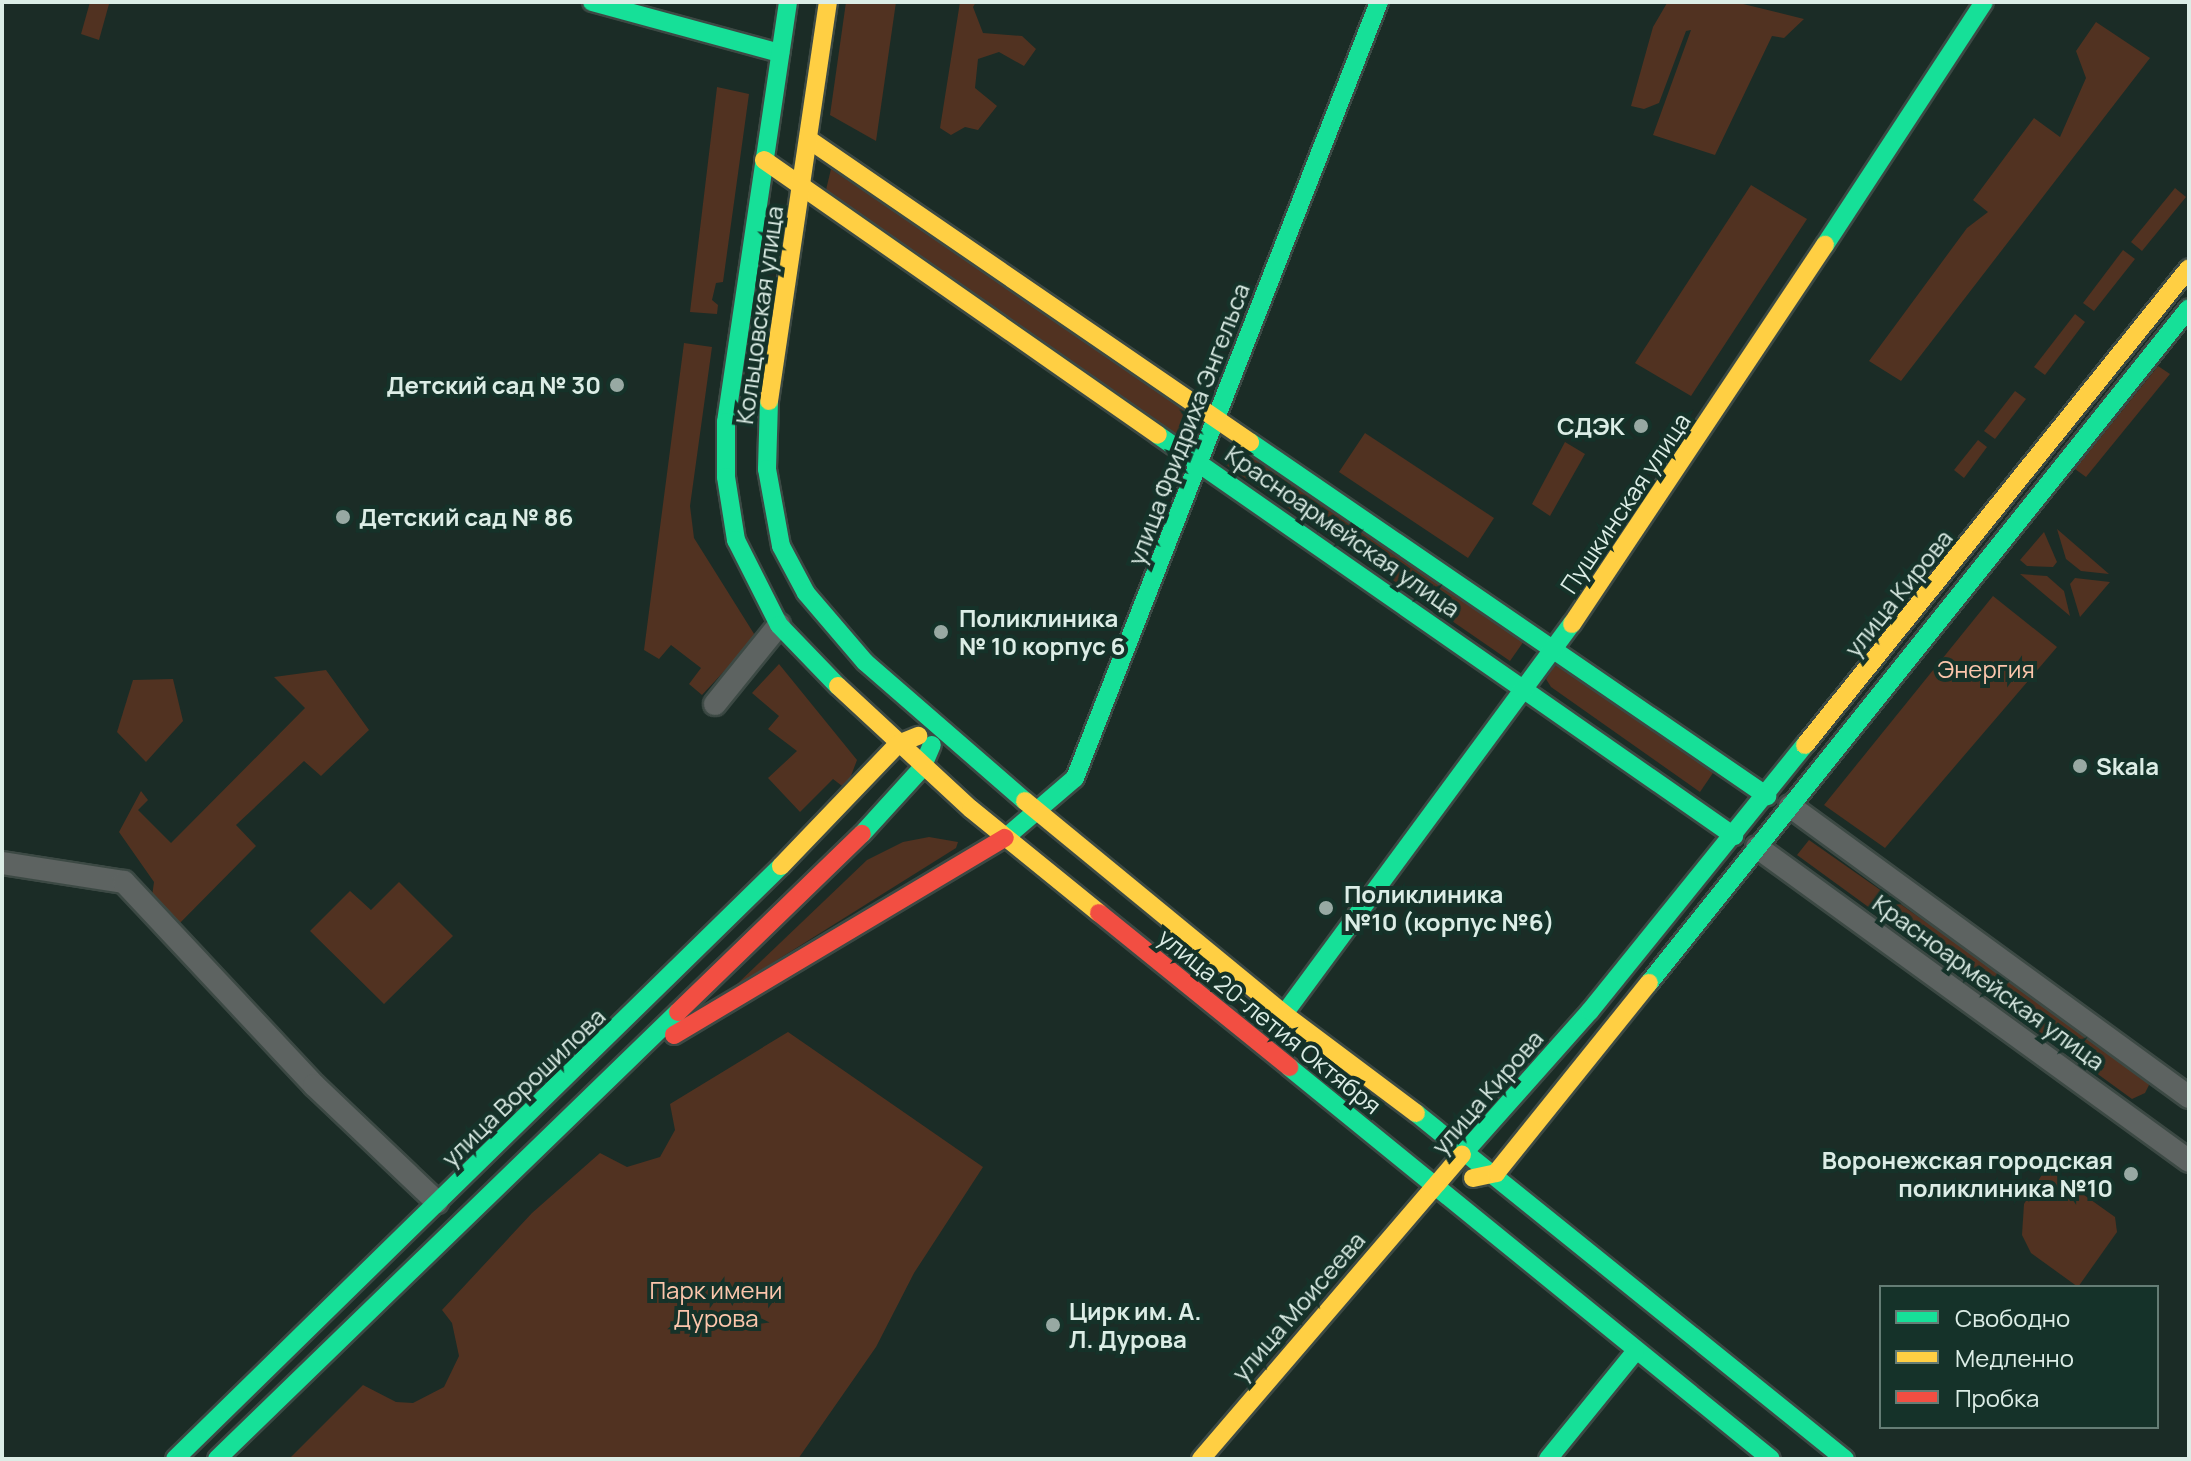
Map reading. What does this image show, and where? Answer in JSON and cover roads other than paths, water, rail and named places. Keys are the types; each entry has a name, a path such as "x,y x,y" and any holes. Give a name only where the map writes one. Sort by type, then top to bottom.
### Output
{"main road":[{"path":"592,2 780,53"},
{"name":"Кольцовская улица","path":"763,597 736,540 726,435 788,2"},
{"name":"Кольцовская улица","path":"828,2 767,416 767,469 781,546 828,621"},
{"name":"улица Фридриха Энгельса","path":"621,1067 1005,838 1034,808 1075,778 1117,682 1197,461 1379,2"},
{"name":"Пушкинская улица","path":"1284,1014 1554,650 1984,2"},
{"name":"Красноармейская улица","path":"808,139 1767,796"},
{"name":"Красноармейская улица","path":"764,160 1734,836"},
{"name":"улица Кирова","path":"1435,1186 1767,796 2189,268"},
{"name":"улица Кирова","path":"1435,1186 1496,1173 2189,308"},
{"name":"улица 20-летия Октября","path":"763,597 779,625 922,768 1635,1352 1771,1459"},
{"name":"улица 20-летия Октября","path":"828,621 938,729 1284,1014 1496,1173 1845,1459"},
{"path":"898,744 938,729"},
{"path":"217,1459 875,821 922,768 938,729"},
{"name":"улица Ворошилова","path":"175,1459 718,932 898,744"},
{"name":"улица Моисеева","path":"1201,1459 1298,1340 1435,1186"},
{"path":"1548,1459 1635,1352"}],"street":[{"path":"2152,314 2189,344"},
{"path":"715,704 779,625"},
{"name":"Красноармейская улица","path":"1790,806 2189,1097"},
{"name":"Красноармейская улица","path":"1757,847 2189,1161"},
{"path":"2,863 124,882 304,1074 437,1202"}],"place":[{"name":"Детский сад № 30","path":"617,385"},
{"name":"СДЭК","path":"1641,426"},
{"name":"Детский сад № 86","path":"343,517"},
{"name":"Поликлиника № 10 корпус 6","path":"941,632"},
{"name":"Skala","path":"2080,766"},
{"name":"Поликлиника №10 (корпус №6)","path":"1326,908"},
{"name":"Воронежская городская поликлиника №10","path":"2131,1174"},
{"name":"Цирк им. А. Л. Дурова","path":"1053,1325"}],"park label":[{"name":"Энергия","path":"1986,669"},
{"name":"Парк имени Дурова","path":"716,1304"}]}
